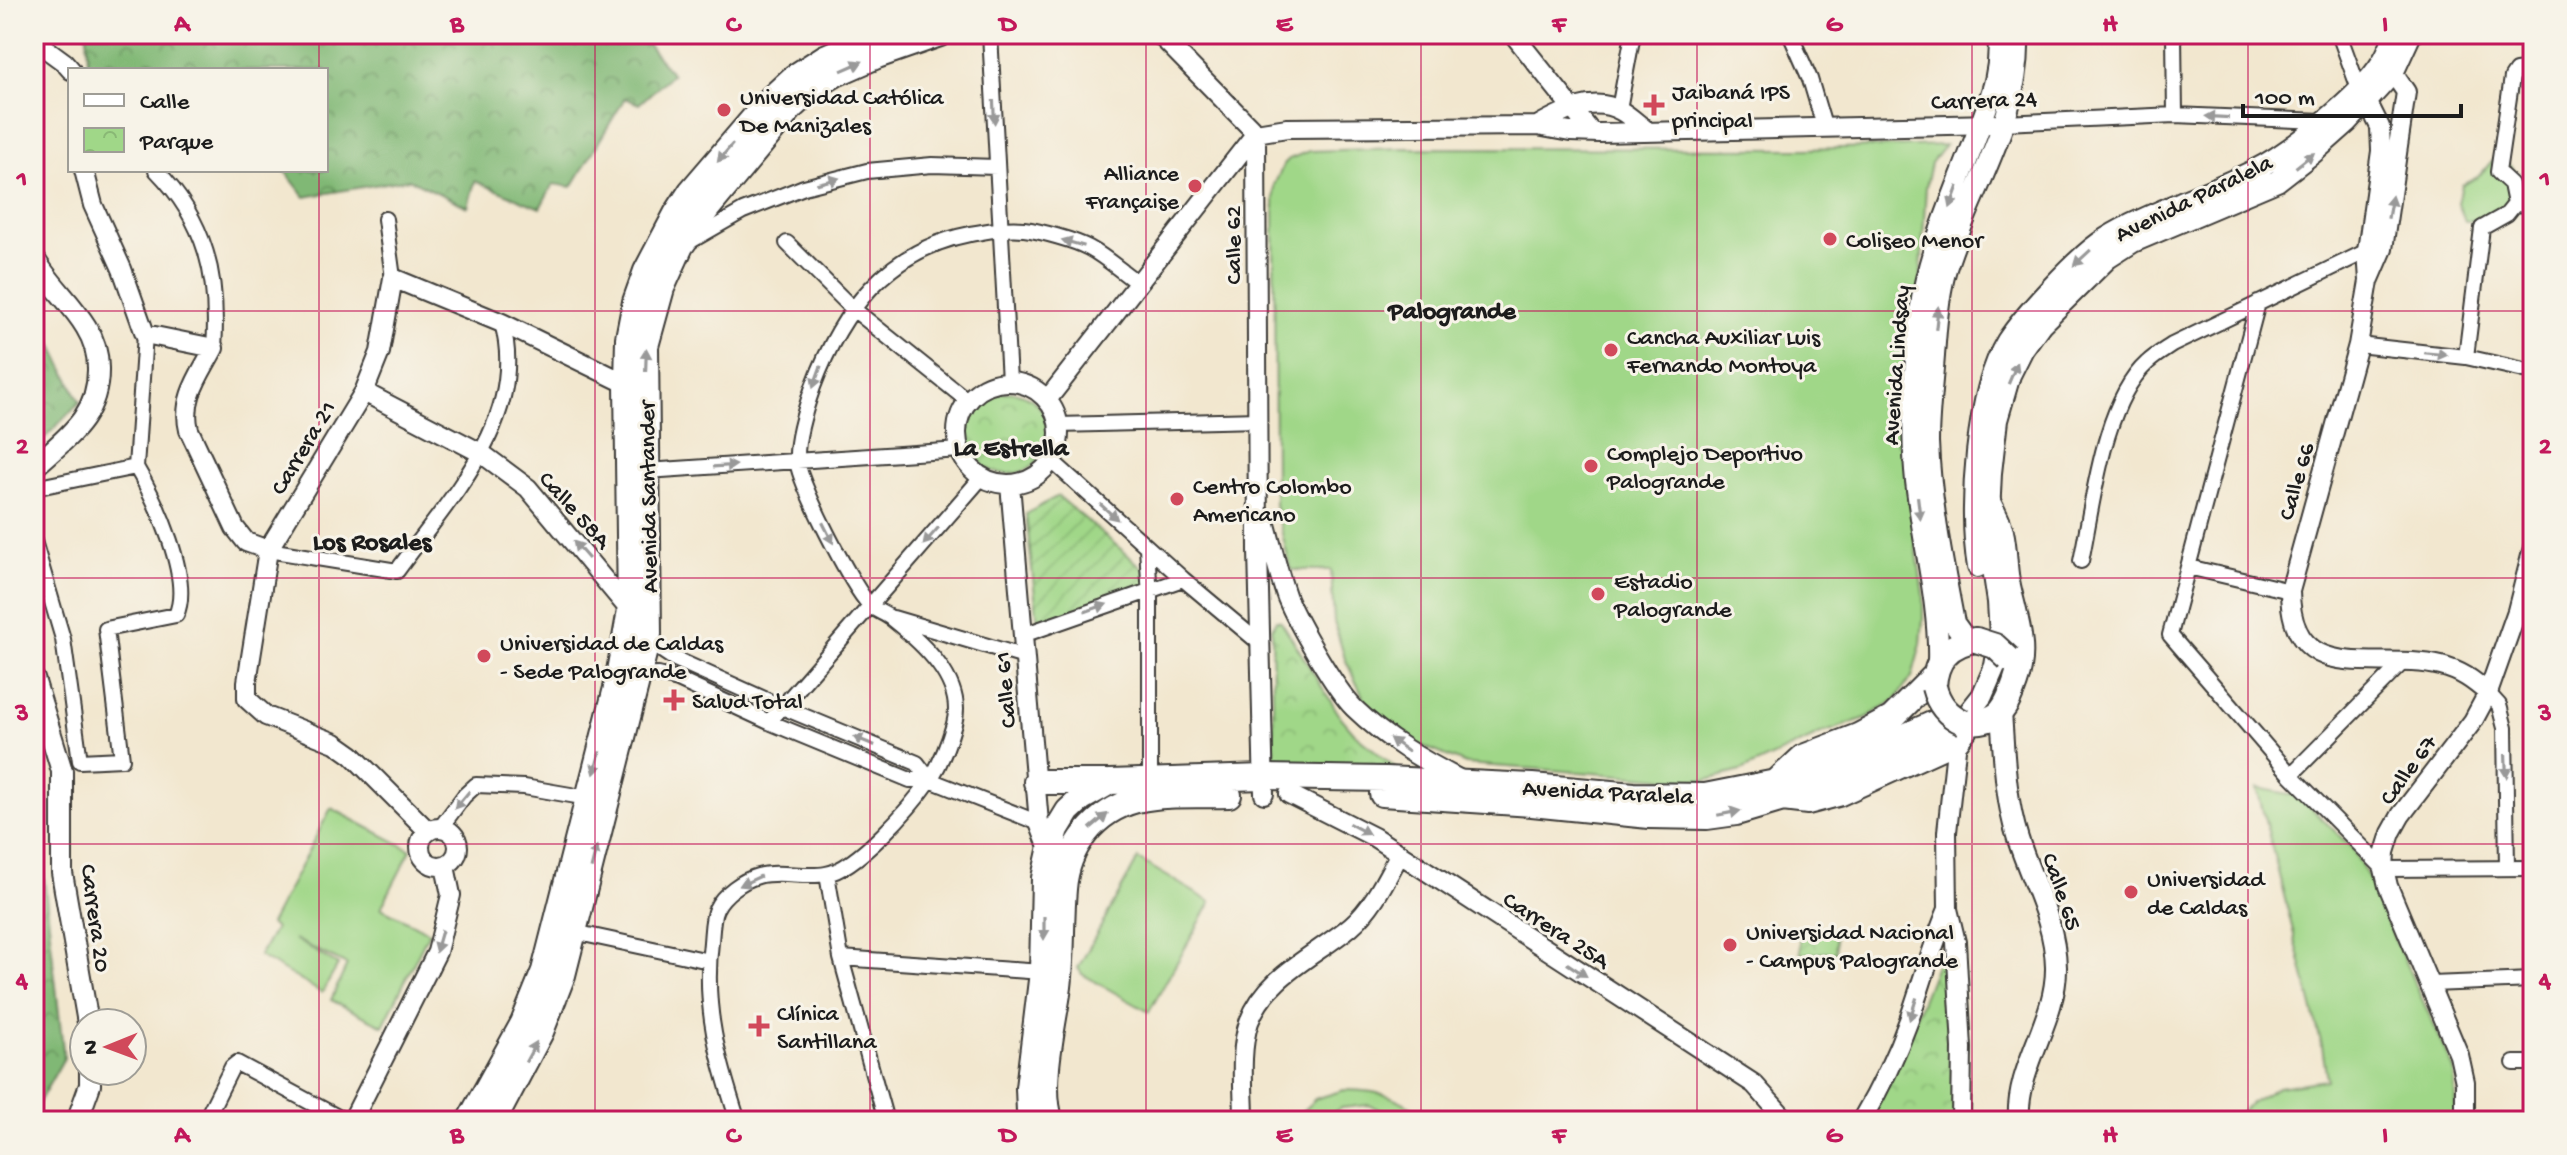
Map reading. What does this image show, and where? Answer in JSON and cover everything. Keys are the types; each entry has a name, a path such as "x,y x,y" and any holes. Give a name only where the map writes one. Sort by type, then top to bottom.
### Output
{"main road":[{"name":"Avenida Santander","path":"481,1117 544,971 616,688 630,610 627,384 628,338 635,302 651,261 691,191 769,100 794,77 825,57 878,34"},
{"name":"Avenida Santander","path":"481,1117 552,1007 640,676 649,634 646,346 658,299 681,246 708,208 782,119 814,87 877,56 940,34"},
{"name":"Avenida Lindsay","path":"1936,675 1937,618 1914,469 1920,311 1937,243 1996,84 2000,52 1998,34"},
{"name":"Avenida Lindsay","path":"1972,641 1954,623 1928,439 1931,394 1938,309 1945,273 2003,123 2014,86 2018,34"},
{"name":"Avenida Paralela","path":"2387,68 2395,34"},
{"name":"Avenida Paralela","path":"1051,1121 1045,1089 1061,976 1064,887 1069,863 1084,834 1097,821 1124,804 1264,786 1386,779 1684,797 1780,790 1925,741 1966,716 1982,696 1995,666 2000,636 1988,535 1989,504 1997,420 2010,375 2023,349 2041,324 2108,258 2133,242 2277,181 2313,153 2387,68 2411,34"},
{"name":"Avenida Paralela","path":"1036,782 1150,781 1264,786 1289,794 1386,795 1687,817 1736,813 1831,764 1918,729 1955,707 1970,689 1981,662 1986,636 1984,602 1973,537 1978,440 1993,377 2006,342 2026,316 2099,243 2253,171 2363,95"},
{"path":"34,258 86,327 98,353 98,387 91,409 76,430 34,467"},
{"path":"1989,504 2001,530 2022,659 2011,699 1927,754 1838,794 1808,802 1780,790 1803,757 1858,736 1892,718 1936,675 1947,651 1972,641 1995,646 2009,659 2015,684"},
{"path":"1936,675 1942,706 1955,718 1974,723"},
{"name":"Carrera 20","path":"34,679 62,771 62,873 85,1007"},
{"name":"Calle 65","path":"1974,723 2005,771 2010,812 2055,944 2056,972 2051,1001 2023,1088 2019,1121"},
{"path":"1033,1121 1029,1112 1028,1088 1042,972 1044,878 1050,851 1057,829 1068,811 1082,798 1110,782"},
{"path":"77,1121 89,1087"}],"street":[{"path":"990,34 1009,381"},
{"path":"1513,34 1573,108 1600,133 1619,121 1633,34"},
{"path":"1790,34 1810,79 1824,126"},
{"path":"2174,34 2175,115"},
{"name":"Calle 66","path":"2339,34 2363,95 2380,127 2375,250"},
{"path":"1047,400 1256,133 1166,35"},
{"path":"34,40 67,66"},
{"name":"Calle 66","path":"2290,591 2358,345 2406,92 2387,68"},
{"path":"2466,357 2482,228 2507,214 2515,204 2511,184 2498,172 2512,77 2516,71 2533,74"},
{"name":"Carrera 24","path":"1537,126 1573,108 1593,105 1619,109"},
{"path":"1619,109 1646,130"},
{"name":"Carrera 24","path":"1256,133 1287,128 1537,126 1600,133 1981,124 2175,115 2323,121"},
{"name":"Calle 62","path":"1256,133 1264,786"},
{"path":"681,246 743,211 804,187 867,171 932,165 997,167"},
{"path":"34,541 63,639 80,761 122,759 106,629 176,615 181,604 177,570 165,531 147,485 136,467 145,334 122,269 93,205 85,172"},
{"path":"158,172 190,213 205,245 214,278 214,348 187,402 185,416 235,528 246,542 268,550 397,571 481,453 498,420 507,375 508,344 502,323"},
{"path":"2515,204 2533,205"},
{"name":"Carrera 21","path":"385,219 393,278 380,352 364,392 268,550 247,699 266,716 335,743 434,829"},
{"path":"1025,657 889,616 870,606 835,548 797,461 806,407 825,355 852,308 893,266 944,239 1000,228 1026,229 1087,247 1138,283"},
{"path":"787,243 852,308 968,401"},
{"path":"2081,561 2110,423 2125,392 2145,365 2172,345 2375,250"},
{"path":"393,278 502,323 627,384"},
{"path":"2258,303 2170,635 2291,775 2384,869 2388,886 2459,1055 2465,1082 2467,1119"},
{"path":"145,334 214,348"},
{"path":"2358,345 2466,357 2533,372"},
{"path":"1009,381 1030,386 1047,400 1058,425 1056,449 1051,460 1031,479 1010,484 990,481 972,470 960,450 958,425 968,401 987,386 1009,381"},
{"name":"Calle 58A","path":"364,392 481,453 528,488 649,634"},
{"path":"1058,425 1259,420"},
{"path":"647,471 960,450"},
{"path":"1051,460 1183,579 1262,645"},
{"path":"34,488 136,467"},
{"path":"769,722 982,477"},
{"name":"Calle 61","path":"1010,484 1039,823 1064,887"},
{"name":"Calle 62","path":"1259,496 1288,599 1327,669 1352,706 1417,758 1467,783"},
{"path":"1147,547 1150,590 1150,781"},
{"name":"Calle 67","path":"2384,869 2385,852 2401,815 2473,721 2488,693 2529,577 2533,548"},
{"path":"2188,567 2290,591 2290,612 2296,632 2308,646 2324,656 2344,661 2404,661 2439,665 2466,674 2488,693 2499,705 2505,728 2507,868"},
{"path":"1260,591 1272,578 1288,599"},
{"path":"1023,635 1183,579"},
{"path":"738,1121 712,1035 709,961 715,910 743,882 760,875 827,874 863,853 930,780 955,722 956,705 948,680 930,654 889,616"},
{"path":"930,654 932,640 944,632"},
{"path":"649,634 661,650 673,658 917,763 930,780"},
{"path":"2291,775 2404,661"},
{"path":"616,688 640,676 658,675 678,680 769,722 910,780 930,780 1039,823"},
{"path":"1961,1121 1962,1048 1956,942 1948,909 1947,832 1953,780 1974,723"},
{"path":"1927,754 1953,780"},
{"path":"434,829 453,833 459,845 455,858 445,866 431,865 422,855 421,842 476,785 524,787 588,798"},
{"name":"Carrera 25A","path":"1289,794 1374,837 1754,1084 1787,1121"},
{"path":"1244,1121 1244,1049 1249,1023 1260,999 1276,982 1352,925 1374,902 1399,855"},
{"path":"352,1121 437,952 451,895 445,866"},
{"path":"2384,869 2533,868"},
{"path":"827,874 841,958 886,1121"},
{"path":"1861,1121 1882,1084 1908,1022 1934,940 1948,909"},
{"path":"574,932 709,961"},
{"path":"841,958 1042,972"},
{"path":"2431,984 2533,980"},
{"path":"205,1121 232,1067 237,1063 345,1121"},
{"path":"2514,1063 2533,1063"}],"green space":[{"path":"84,34 639,34 672,74 639,104 625,98 572,187 553,184 540,208 475,181 468,207 409,179 305,197 286,172 328,172 328,68 88,68 87,35"},
{"name":"Complejo Deportivo Palogrande","path":"1945,145 1931,163 1926,187 1908,488 1923,594 1921,644 1912,677 1895,700 1866,718 1823,733 1741,771 1703,781 1466,764 1398,736 1365,701 1345,659 1334,622 1331,570 1291,570 1275,505 1274,185 1284,164 1309,151 1404,148 1805,149"},
{"path":"2498,154 2516,172 2523,197 2511,210 2498,217 2465,221 2458,203 2462,185 2478,177"},
{"path":"34,306 80,402 34,449"},
{"path":"1000,392 1016,392 1031,399 1042,410 1049,433 1046,449 1037,462 1016,474 1000,474 985,467 974,456 967,441 967,425 974,410 985,399"},
{"path":"1058,496 1162,584 1038,624 1026,514"},
{"path":"1276,620 1281,621 1340,716 1356,735 1396,768 1274,772 1272,628"},
{"path":"34,788 64,1058 34,1111"},
{"path":"2257,788 2299,796 2352,848 2380,899 2384,916 2454,1069 2456,1121 2232,1121 2250,1103 2278,1087 2327,1080 2322,1046"},
{"path":"331,808 411,850 381,908 429,932 383,1026 331,1000 347,965 294,939 338,965 322,993 259,956 275,929 270,924"},
{"path":"1138,859 1211,902 1149,1012 1082,974 1078,968"},
{"path":"1834,929 1836,952 1801,954 1799,931"},
{"path":"1943,947 1949,1005 1952,1121 1869,1121 1908,1036"},
{"path":"1344,1090 1392,1097 1434,1121 1394,1121 1397,1116 1369,1105 1341,1108 1318,1121 1292,1121 1315,1099"}],"place":[{"name":"Jaibaná IPS principal","path":"1654,105"},
{"name":"Universidad Católica De Manizales","path":"724,110"},
{"name":"Alliance Française","path":"1195,186"},
{"name":"Coliseo Menor","path":"1830,239"},
{"name":"Cancha Auxiliar Luis Fernando Montoya","path":"1611,350"},
{"name":"Complejo Deportivo Palogrande","path":"1591,466"},
{"name":"Centro Colombo Americano","path":"1177,499"},
{"name":"Estadio Palogrande","path":"1598,594"},
{"name":"Universidad de Caldas - Sede Palogrande","path":"484,656"},
{"name":"Salud Total","path":"674,700"},
{"name":"Universidad de Caldas","path":"2131,892"},
{"name":"Universidad Nacional - Campus Palogrande","path":"1730,945"},
{"name":"Clínica Santillana","path":"759,1026"}],"district":[{"name":"Palogrande","path":"1452,309"},
{"name":"La Estrella","path":"1011,446"},
{"name":"Los Rosales","path":"372,540"}]}
